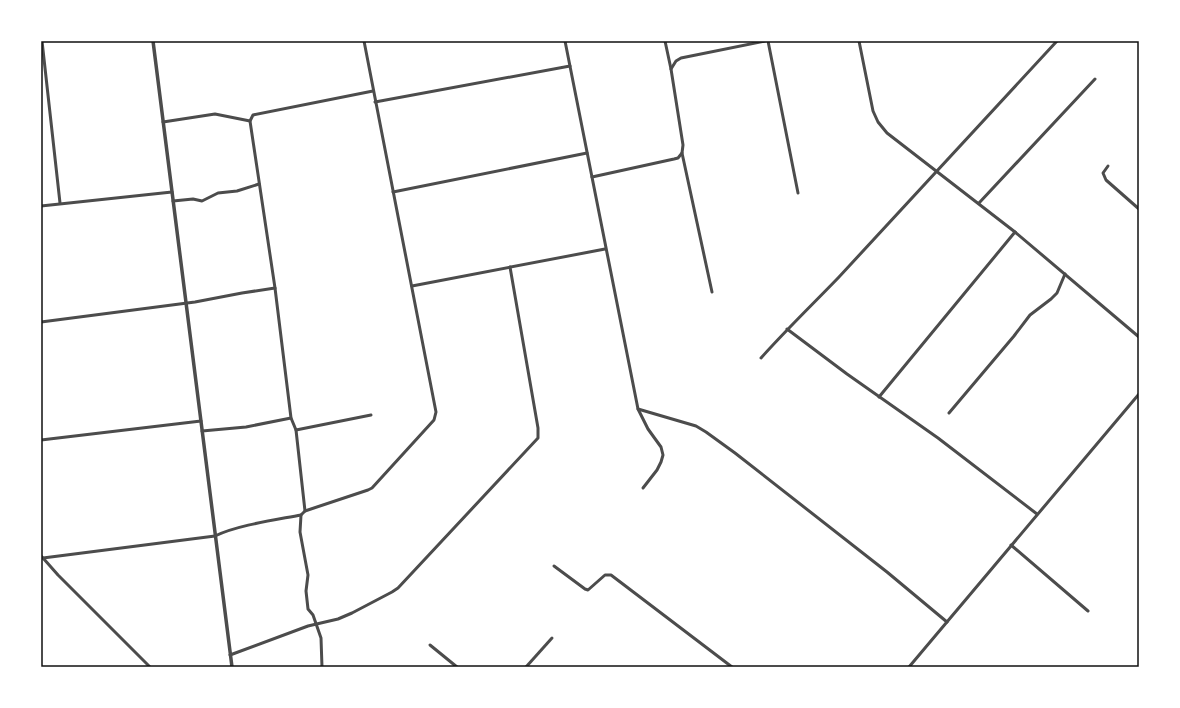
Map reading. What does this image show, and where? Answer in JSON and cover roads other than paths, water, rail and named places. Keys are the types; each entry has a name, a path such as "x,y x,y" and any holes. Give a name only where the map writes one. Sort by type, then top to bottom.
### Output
{"street":[{"path":"42,41 60,203"},
{"path":"153,41 232,667"},
{"path":"42,557 215,536 238,528 301,514 305,511 372,488 435,418 436,412 364,41"},
{"path":"565,41 605,249 638,409 648,429 661,447 661,462 657,470 643,488"},
{"path":"665,41 683,145 682,153 712,292"},
{"path":"671,69 676,61 681,58 765,41"},
{"path":"768,41 798,193"},
{"path":"859,41 872,105 878,122 892,138 1015,232 1139,337"},
{"path":"761,358 787,329 832,284 1058,41"},
{"path":"375,102 570,66"},
{"path":"979,203 1095,79"},
{"path":"305,511 296,430 291,418 275,288 250,121 253,115 373,91"},
{"path":"163,122 216,114 250,121"},
{"path":"393,192 587,153"},
{"path":"592,177 678,158 682,153"},
{"path":"1108,166 1103,173 1106,180 1139,209"},
{"path":"173,202 193,199 202,201 218,193 237,191 259,184"},
{"path":"41,206 172,192"},
{"path":"879,397 1015,232"},
{"path":"412,286 605,249"},
{"path":"230,655 316,624 338,619 375,602 398,588 538,438 538,428 510,267"},
{"path":"949,413 1030,315 1057,293 1065,274"},
{"path":"41,322 275,288"},
{"path":"787,329 879,397 938,438 1037,514"},
{"path":"909,667 1139,394"},
{"path":"638,409 696,426 706,432 887,572 947,622"},
{"path":"296,430 371,416"},
{"path":"202,431 246,427 291,418"},
{"path":"41,440 201,421"},
{"path":"301,514 300,532 308,575 306,591 308,609 313,615 321,643 322,667"},
{"path":"1011,545 1088,611"},
{"path":"42,557 150,667"},
{"path":"554,566 588,590 605,575 611,575 732,667"},
{"path":"526,667 552,638"},
{"path":"430,645 457,667"}]}
